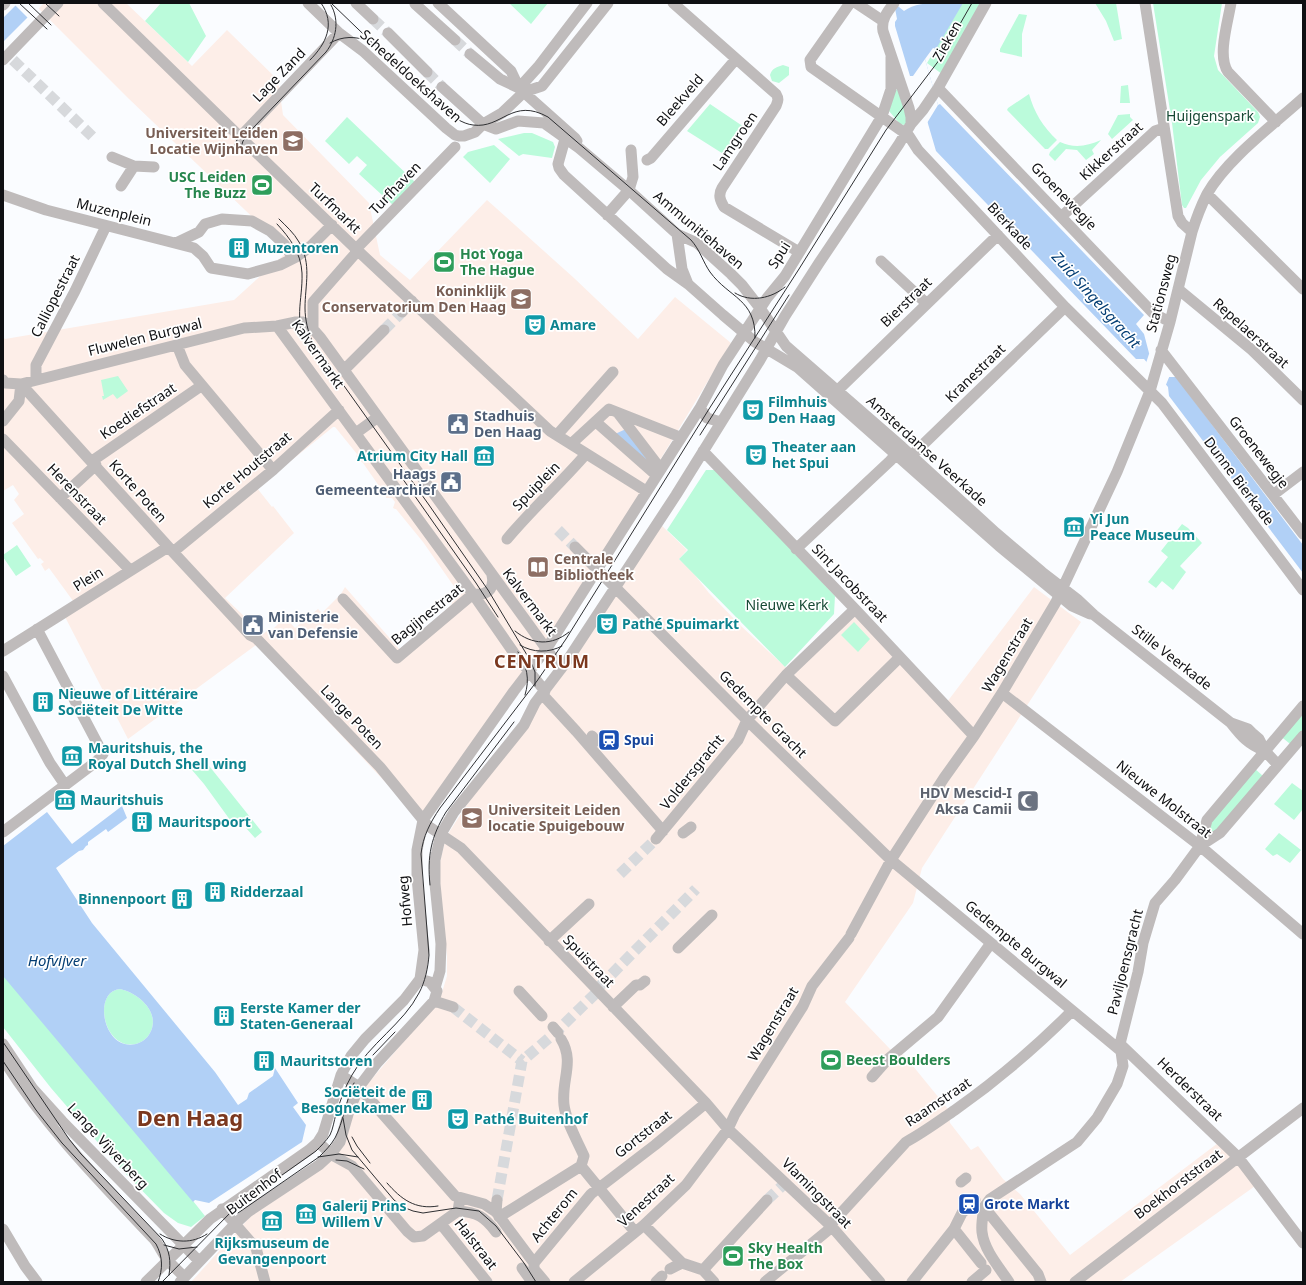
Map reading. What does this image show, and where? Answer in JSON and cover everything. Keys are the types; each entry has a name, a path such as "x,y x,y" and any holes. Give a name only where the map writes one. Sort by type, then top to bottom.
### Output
{"street":[{"path":"7,56 58,3"},
{"name":"Turfmarkt","path":"103,3 356,249 554,433"},
{"name":"Schedeldoekshaven","path":"308,3 339,33 363,51 417,102 455,135 464,136 502,113 587,3"},
{"path":"356,3 373,18"},
{"name":"Ammunitiehaven","path":"438,3 511,71 521,90 575,138 579,148"},
{"path":"470,54 500,79 521,90 542,86 608,3"},
{"path":"673,3 736,59"},
{"name":"Bierkade","path":"850,3 810,60 811,67 882,116 908,128 918,150 1065,306 1150,391"},
{"path":"435,988 440,971 441,951 435,884 435,860 440,834 454,812 523,722 543,692 561,669 615,588 767,349 818,263 908,128 911,117 883,31 889,10 856,3"},
{"name":"Zieken","path":"908,128 916,120 936,90 986,3"},
{"path":"1145,3 1178,216 1182,223 1192,232"},
{"path":"1231,3 1223,50 1224,66 1276,122"},
{"path":"415,4 455,40"},
{"name":"Lage Zand","path":"240,137 339,33"},
{"path":"388,33 427,72"},
{"name":"Spui","path":"423,820 514,691 547,648 700,408 744,333 760,308 785,276 798,252 882,116 890,89 891,57"},
{"name":"Lamgroen","path":"736,59 776,94 778,101 719,192 719,198 724,206 798,252"},
{"name":"Bleekveld","path":"647,160 651,158 736,59"},
{"path":"442,86 479,128"},
{"name":"Groenewegje","path":"936,90 1062,216 1154,313 1170,322"},
{"name":"Stationsweg","path":"1154,374 1170,322 1192,232 1207,194 1221,174 1245,150 1303,98"},
{"name":"Ammunitiehaven","path":"479,128 496,129 518,121 544,123 564,139 579,148 629,190 677,234 697,244 742,285 760,308 776,333"},
{"name":"Kikkerstraat","path":"1062,216 1155,131 1164,128"},
{"path":"564,139 558,164 564,175 666,269 688,284 744,333 767,349"},
{"name":"Turfhaven","path":"313,329 313,302 355,254 356,249 455,147"},
{"path":"607,215 629,190 634,177 631,150"},
{"path":"112,156 134,166 154,167"},
{"path":"121,186 134,166"},
{"path":"1207,194 1303,289"},
{"name":"Muzenplein","path":"3,195 46,210 194,248 212,268 248,274 280,265 296,258 311,246 332,225"},
{"path":"176,243 198,232 205,224 222,219 252,221 270,231 277,237 291,255 296,258"},
{"name":"Calliopestraat","path":"36,380 36,365 75,291 106,226"},
{"path":"677,234 682,269 688,284"},
{"name":"Bierstraat","path":"837,391 998,235"},
{"path":"881,261 926,304"},
{"name":"Repelaerstraat","path":"1178,289 1252,350 1303,400"},
{"path":"402,312 412,301"},
{"name":"Kranestraat","path":"908,459 1065,306"},
{"name":"Kalvermarkt","path":"561,669 547,648 521,620 492,575 313,329 303,322 277,326 543,692 591,741 661,830"},
{"name":"Fluwelen Burgwal","path":"21,384 244,328 277,326"},
{"path":"344,370 384,330"},
{"name":"Amsterdamse Veerkade","path":"776,333 786,346 837,391 899,451"},
{"path":"177,345 185,365 201,386 273,470"},
{"name":"Amsterdamse Veerkade","path":"767,349 797,367 899,451 999,546 1061,592"},
{"name":"Groenewegje","path":"1160,356 1303,534"},
{"path":"613,372 554,433 646,491"},
{"name":"Wagenstraat","path":"728,1129 735,1114 803,1006 812,986 850,936 891,860 944,778 1002,694 1056,602 1117,472 1150,391 1154,374"},
{"path":"3,380 5,383 21,384 19,401 3,421"},
{"name":"Korte Poten","path":"21,384 94,463 170,550"},
{"name":"Koediefstraat","path":"60,498 94,463 201,386"},
{"name":"Dunne Bierkade","path":"1150,391 1162,403 1303,590"},
{"path":"700,408 710,420 721,422"},
{"name":"Korte Houtstraat","path":"170,550 273,470 339,410"},
{"path":"571,444 609,410 683,433"},
{"path":"618,413 658,472"},
{"path":"356,433 378,417"},
{"path":"596,422 658,472"},
{"name":"Herenstraat","path":"3,438 130,570"},
{"name":"Sint Jacobstraat","path":"703,451 855,609 974,736"},
{"path":"796,549 899,451"},
{"name":"Spuiplein","path":"507,539 586,454"},
{"path":"1273,495 1303,472"},
{"path":"576,547 615,588"},
{"name":"Plein","path":"3,651 130,570 170,550"},
{"name":"Lange Poten","path":"170,550 250,635 256,638 380,767 423,820"},
{"name":"Bagijnestraat","path":"343,599 397,658 473,594 483,594 492,587 492,575"},
{"name":"Gedempte Gracht","path":"615,588 747,720 891,860"},
{"name":"Stille Veerkade","path":"1061,592 1072,606 1094,615 1231,723 1248,729 1259,739 1265,751 1278,765"},
{"name":"Voldersgracht","path":"661,830 738,740 747,720 786,675 855,609"},
{"path":"3,832 97,761 103,754 37,629"},
{"path":"786,675 835,721 900,657"},
{"path":"3,676 50,762 65,785"},
{"name":"Nieuwe Molstraat","path":"1002,694 1200,846 1303,934"},
{"name":"Paviljoensgracht","path":"1200,846 1207,820 1303,706"},
{"name":"Paviljoensgracht","path":"980,1204 1077,1142 1097,1118 1117,1084 1123,1066 1121,1048 1143,943 1156,903 1200,846 1220,833 1303,736"},
{"name":"Spuistraat","path":"423,820 428,826 461,848 706,1103 728,1129"},
{"name":"Hofweg","path":"332,1106 341,1076 351,1056 365,1039 404,1000 420,979 424,950 417,878 417,850 423,820"},
{"name":"Gedempte Burgwal","path":"891,860 1072,1011 1121,1048"},
{"path":"549,941 589,904"},
{"path":"678,948 712,915"},
{"path":"872,1076 887,1060 938,1017 991,943"},
{"path":"359,1087 377,1063 434,1001 437,991 430,982 420,979"},
{"path":"613,1007 636,985 640,985 645,981"},
{"path":"519,990 542,1016"},
{"path":"434,1001 453,1008"},
{"name":"Raamstraat","path":"764,1282 832,1227 832,1223 906,1142 921,1134 980,1092 1053,1030 1072,1011"},
{"path":"497,1215 580,1166 584,1156 567,1117 564,1106 563,1095 568,1070 568,1059 567,1050 557,1033"},
{"name":"Lange Vijverberg","path":"3,1044 34,1089 62,1121 199,1261"},
{"name":"Herderstraat","path":"1121,1048 1238,1157 1303,1244"},
{"name":"Lange Vijverberg","path":"3,1059 49,1124 105,1188 155,1241 181,1281"},
{"path":"341,1076 359,1087 455,1196 484,1204 497,1215 534,1263 534,1269 545,1282"},
{"name":"Buitenhof","path":"181,1281 248,1212 319,1165 331,1154 340,1142 349,1111 359,1087"},
{"name":"Gortstraat","path":"599,1187 706,1103"},
{"name":"Buitenhof","path":"146,1282 222,1209 309,1150 318,1142 323,1134 332,1106"},
{"name":"Boekhorststraat","path":"1075,1282 1302,1110"},
{"path":"735,1114 738,1138"},
{"name":"Vlamingstraat","path":"728,1129 784,1184 832,1227 880,1282"},
{"name":"Venestraat","path":"574,1282 644,1225 686,1185 728,1129"},
{"path":"318,1142 331,1154 352,1166 412,1235 417,1237 423,1236 458,1211 479,1215 489,1223 496,1232"},
{"path":"580,1166 635,1232"},
{"name":"Achterom","path":"534,1263 590,1194 599,1187"},
{"path":"458,1211 460,1198"},
{"path":"497,1200 497,1215"},
{"path":"703,1270 767,1200"},
{"path":"912,1282 954,1229 962,1213 980,1204"},
{"path":"980,1204 983,1235 996,1263 1009,1282"},
{"path":"980,1204 1038,1274 1041,1282"},
{"path":"222,1209 256,1248 265,1282"},
{"name":"Halstraat","path":"441,1224 487,1282"},
{"path":"644,1225 682,1264 703,1270 714,1282"},
{"path":"3,1229 25,1266 37,1282"},
{"path":"954,1229 983,1265 972,1282"},
{"path":"663,1276 682,1264"},
{"path":"522,1268 532,1282"}],"shaded area":[{"path":"33,3 126,3 192,66 227,30 278,80 283,115 369,203 380,255 410,280 487,200 574,278 638,339 675,297 731,343 586,582 531,667 420,819 256,645 128,739 63,613 76,605 49,568 45,571 41,564 44,562 40,558 38,559 12,523 24,514 14,500 19,494 13,485 3,491 3,337 5,339 234,300 288,251 128,98","holes":["333,427 335,427 357,454 356,457 363,463 386,498 392,498 395,502 393,508 396,509 423,542 460,595 401,651 345,587 341,594 322,613 318,609 295,628 285,617 271,631 269,629 261,636 240,622 245,617 225,598 294,533 257,488"]},
{"path":"659,523 687,550 679,559 690,569 709,593 741,626 794,675 853,613 944,706 1034,587 1081,622 922,868 913,903 845,1002 890,1049 904,1055 948,1109 950,1123 971,1150 978,1146 1003,1179 1020,1194 1070,1255 1222,1140 1258,1184 1120,1282 191,1282 251,1216 321,1169 365,1087 440,999 447,976 447,956 440,885 440,862 446,837 464,809 540,702"}],"green space":[{"path":"161,3 189,3 206,36 188,62 145,21"},
{"path":"509,3 548,3 531,24"},
{"path":"962,3 982,3 942,74 927,63"},
{"path":"1095,3 1116,3 1122,39 1114,41 1106,21"},
{"name":"Huijgenspark","path":"1153,3 1222,3 1214,56 1218,70 1258,112 1260,117 1258,123 1220,157 1201,180 1186,208 1182,205 1172,123"},
{"path":"1019,14 1027,15 1022,34 1022,57 1000,52 1000,49"},
{"path":"783,65 789,67 789,75 779,83 772,81 770,75 772,71"},
{"path":"1128,85 1130,103 1120,103 1121,86"},
{"path":"899,89 907,114 906,123 904,125 900,124 889,111 894,90"},
{"path":"1029,94 1040,119 1047,130 1057,140 1048,149 1045,149 1007,110"},
{"path":"710,104 744,127 725,155 687,131"},
{"path":"1130,114 1130,117 1133,120 1112,139 1108,134 1118,115"},
{"path":"347,117 415,182 393,205 359,174 367,165 357,156 349,164 325,141"},
{"path":"524,133 532,133 553,142 555,147 552,158 523,154 519,156 498,139"},
{"path":"1101,140 1092,150 1094,154 1086,160 1077,150 1066,149 1055,161 1049,155 1060,142 1081,146"},
{"path":"494,145 510,159 490,183 463,157 468,152"},
{"path":"118,376 128,391 117,399 113,394 103,400 102,396 104,396 101,380"},
{"name":"Nieuwe Kerk","path":"706,470 716,470 835,596 834,614 785,667 679,559 688,550 667,530"},
{"path":"1182,524 1188,528 1202,543 1180,566 1186,572 1173,590 1162,581 1156,588 1148,582 1168,557 1161,551"},
{"path":"17,545 31,566 16,576 3,555"},
{"path":"854,622 870,639 858,652 841,635"},
{"path":"1303,706 1303,736 1294,747 1279,735"},
{"path":"202,757 262,832 255,838 246,828 247,826 241,818 233,824 192,770 200,764 198,761"},
{"path":"1254,768 1263,776 1219,831 1212,833 1209,832 1209,822"},
{"path":"1292,783 1303,791 1303,809 1294,820 1274,804"},
{"path":"1279,833 1301,850 1290,863 1277,854 1273,856 1265,849"},
{"path":"3,970 130,1122 205,1216 191,1227 178,1223 164,1213 119,1167 51,1088 3,1027"},
{"path":"120,989 127,991 141,999 150,1011 153,1018 153,1026 149,1035 144,1040 136,1044 125,1044 116,1039 109,1030 105,1020 104,1009 106,999 111,992"}],"water":[{"path":"18,3 42,3 3,42 3,18"},
{"name":"Zuid Singelsgracht","path":"894,3 904,11 910,7 924,4 963,3 936,49 933,48 925,59 938,105 940,104 1144,315 1136,324 1144,334 1149,353 1169,377 1176,377 1303,545 1303,573 1169,396 1168,387 1144,359 1136,359 936,151 914,76 910,76 895,26 897,19"},
{"path":"626,429 649,458 646,462 615,434"},
{"name":"Hofvijver","path":"122,806 127,818 108,832 106,829 88,842 88,845 83,850 79,851 56,868 92,923 215,1072 238,1105 247,1099 249,1093 273,1076 275,1068 298,1103 293,1107 306,1125 302,1142 209,1203 195,1200 193,1202 3,976 3,846 47,812 72,844","holes":["120,989 127,991 141,999 150,1011 153,1018 153,1026 149,1035 144,1040 136,1044 125,1044 116,1039 109,1031 105,1020 104,1009 106,1000 111,992"]}],"pier":[{"path":"44,3 29,19 14,4"},
{"path":"925,59 938,105 927,123 913,76"},
{"path":"1150,351 1170,375 1165,387 1146,363"}],"tunnel":[{"path":"373,19 388,33"},
{"path":"455,40 470,54"},
{"path":"13,60 96,140"},
{"path":"427,72 442,87"},
{"path":"384,330 402,312"},
{"path":"558,530 575,547"},
{"path":"620,874 656,839"},
{"path":"600,986 696,889"},
{"path":"497,1200 522,1061 556,1032 595,994"},
{"path":"453,1007 522,1061"},
{"path":"767,1200 782,1186"}],"tram line":[{"path":"19,3 47,29"},
{"path":"28,3 51,25"},
{"path":"45,3 59,16"},
{"path":"310,60 321,47 327,33 328,19 321,3"},
{"path":"331,3 431,99 457,119 473,125 483,125 525,110 536,112 548,117 691,240 717,281 740,300 746,307 751,315 754,325 755,338"},
{"path":"162,1282 234,1209 316,1151 330,1135 347,1084 359,1064 413,1004 425,980 429,955 421,854 425,835 433,819 537,681 566,639 709,409 886,130 940,59 972,3"},
{"path":"239,154 243,141 253,128 326,52 336,30 334,11 331,5"},
{"path":"330,43 339,39 349,38 359,38 368,41"},
{"path":"233,148 239,136 247,127"},
{"path":"279,219 297,239 303,250 307,266 305,312 312,341 488,590 530,660 535,672 535,686"},
{"path":"277,224 294,246 300,259 302,273 300,311 301,330 310,349"},
{"path":"735,293 748,298 761,298 774,294 785,287"},
{"path":"700,435 789,295"},
{"path":"400,475 476,583 498,617"},
{"path":"515,631 528,639 542,642 556,640 569,632"},
{"path":"520,645 536,651 552,650 562,646"},
{"path":"518,652 524,662 527,673 527,689 525,695"},
{"path":"430,885 429,865 431,847 441,821 446,812 514,722"},
{"path":"373,1055 395,1032"},
{"path":"3,1042 69,1139 81,1154 162,1239 169,1256 169,1275"},
{"path":"3,1061 36,1110 62,1143 156,1244 162,1263 158,1282"},
{"path":"238,1213 319,1157 328,1148 338,1132 354,1083"},
{"path":"343,1118 346,1135 352,1150 394,1200 403,1207 423,1213 456,1208 479,1211 496,1226 524,1263 536,1282"},
{"path":"352,1137 370,1163"},
{"path":"318,1157 339,1154 358,1157"},
{"path":"336,1160 347,1161 364,1169"},
{"path":"387,1183 403,1198 415,1205 430,1207 438,1206"},
{"path":"160,1234 177,1241 189,1241 207,1234"},
{"path":"164,1245 179,1249 197,1247"}],"place":[{"name":"Universiteit Leiden Locatie Wijnhaven","path":"293,141"},
{"name":"USC Leiden The Buzz","path":"262,185"},
{"name":"Muzentoren","path":"239,248"},
{"name":"Hot Yoga The Hague","path":"444,262"},
{"name":"Koninklijk Conservatorium Den Haag","path":"521,299"},
{"name":"Amare","path":"535,325"},
{"name":"Filmhuis Den Haag","path":"753,410"},
{"name":"Stadhuis Den Haag","path":"458,424"},
{"name":"Theater aan het Spui","path":"756,455"},
{"name":"Atrium City Hall","path":"484,456"},
{"name":"Haags Gemeentearchief","path":"451,482"},
{"name":"Yi Jun Peace Museum","path":"1074,527"},
{"name":"Centrale Bibliotheek","path":"538,567"},
{"name":"Pathé Spuimarkt","path":"607,624"},
{"name":"Ministerie van Defensie","path":"253,625"},
{"name":"Nieuwe of Littéraire Sociëteit De Witte","path":"43,702"},
{"name":"Spui","path":"609,740"},
{"name":"Mauritshuis, the Royal Dutch Shell wing","path":"72,756"},
{"name":"Mauritshuis","path":"65,800"},
{"name":"HDV Mescid-I Aksa Camii","path":"1028,801"},
{"name":"Universiteit Leiden locatie Spuigebouw","path":"472,818"},
{"name":"Mauritspoort","path":"142,822"},
{"name":"Ridderzaal","path":"215,892"},
{"name":"Binnenpoort","path":"182,899"},
{"name":"Eerste Kamer der Staten-Generaal","path":"224,1016"},
{"name":"Beest Boulders","path":"831,1060"},
{"name":"Mauritstoren","path":"264,1061"},
{"name":"Sociëteit de Besognekamer","path":"422,1100"},
{"name":"Pathé Buitenhof","path":"458,1119"},
{"name":"Grote Markt","path":"969,1204"},
{"name":"Galerij Prins Willem V","path":"306,1214"},
{"name":"Rijksmuseum de Gevangenpoort","path":"272,1221"},
{"name":"Sky Health The Box","path":"733,1256"}],"district":[{"name":"CENTRUM","path":"542,662"},
{"name":"Den Haag","path":"190,1118"}]}
